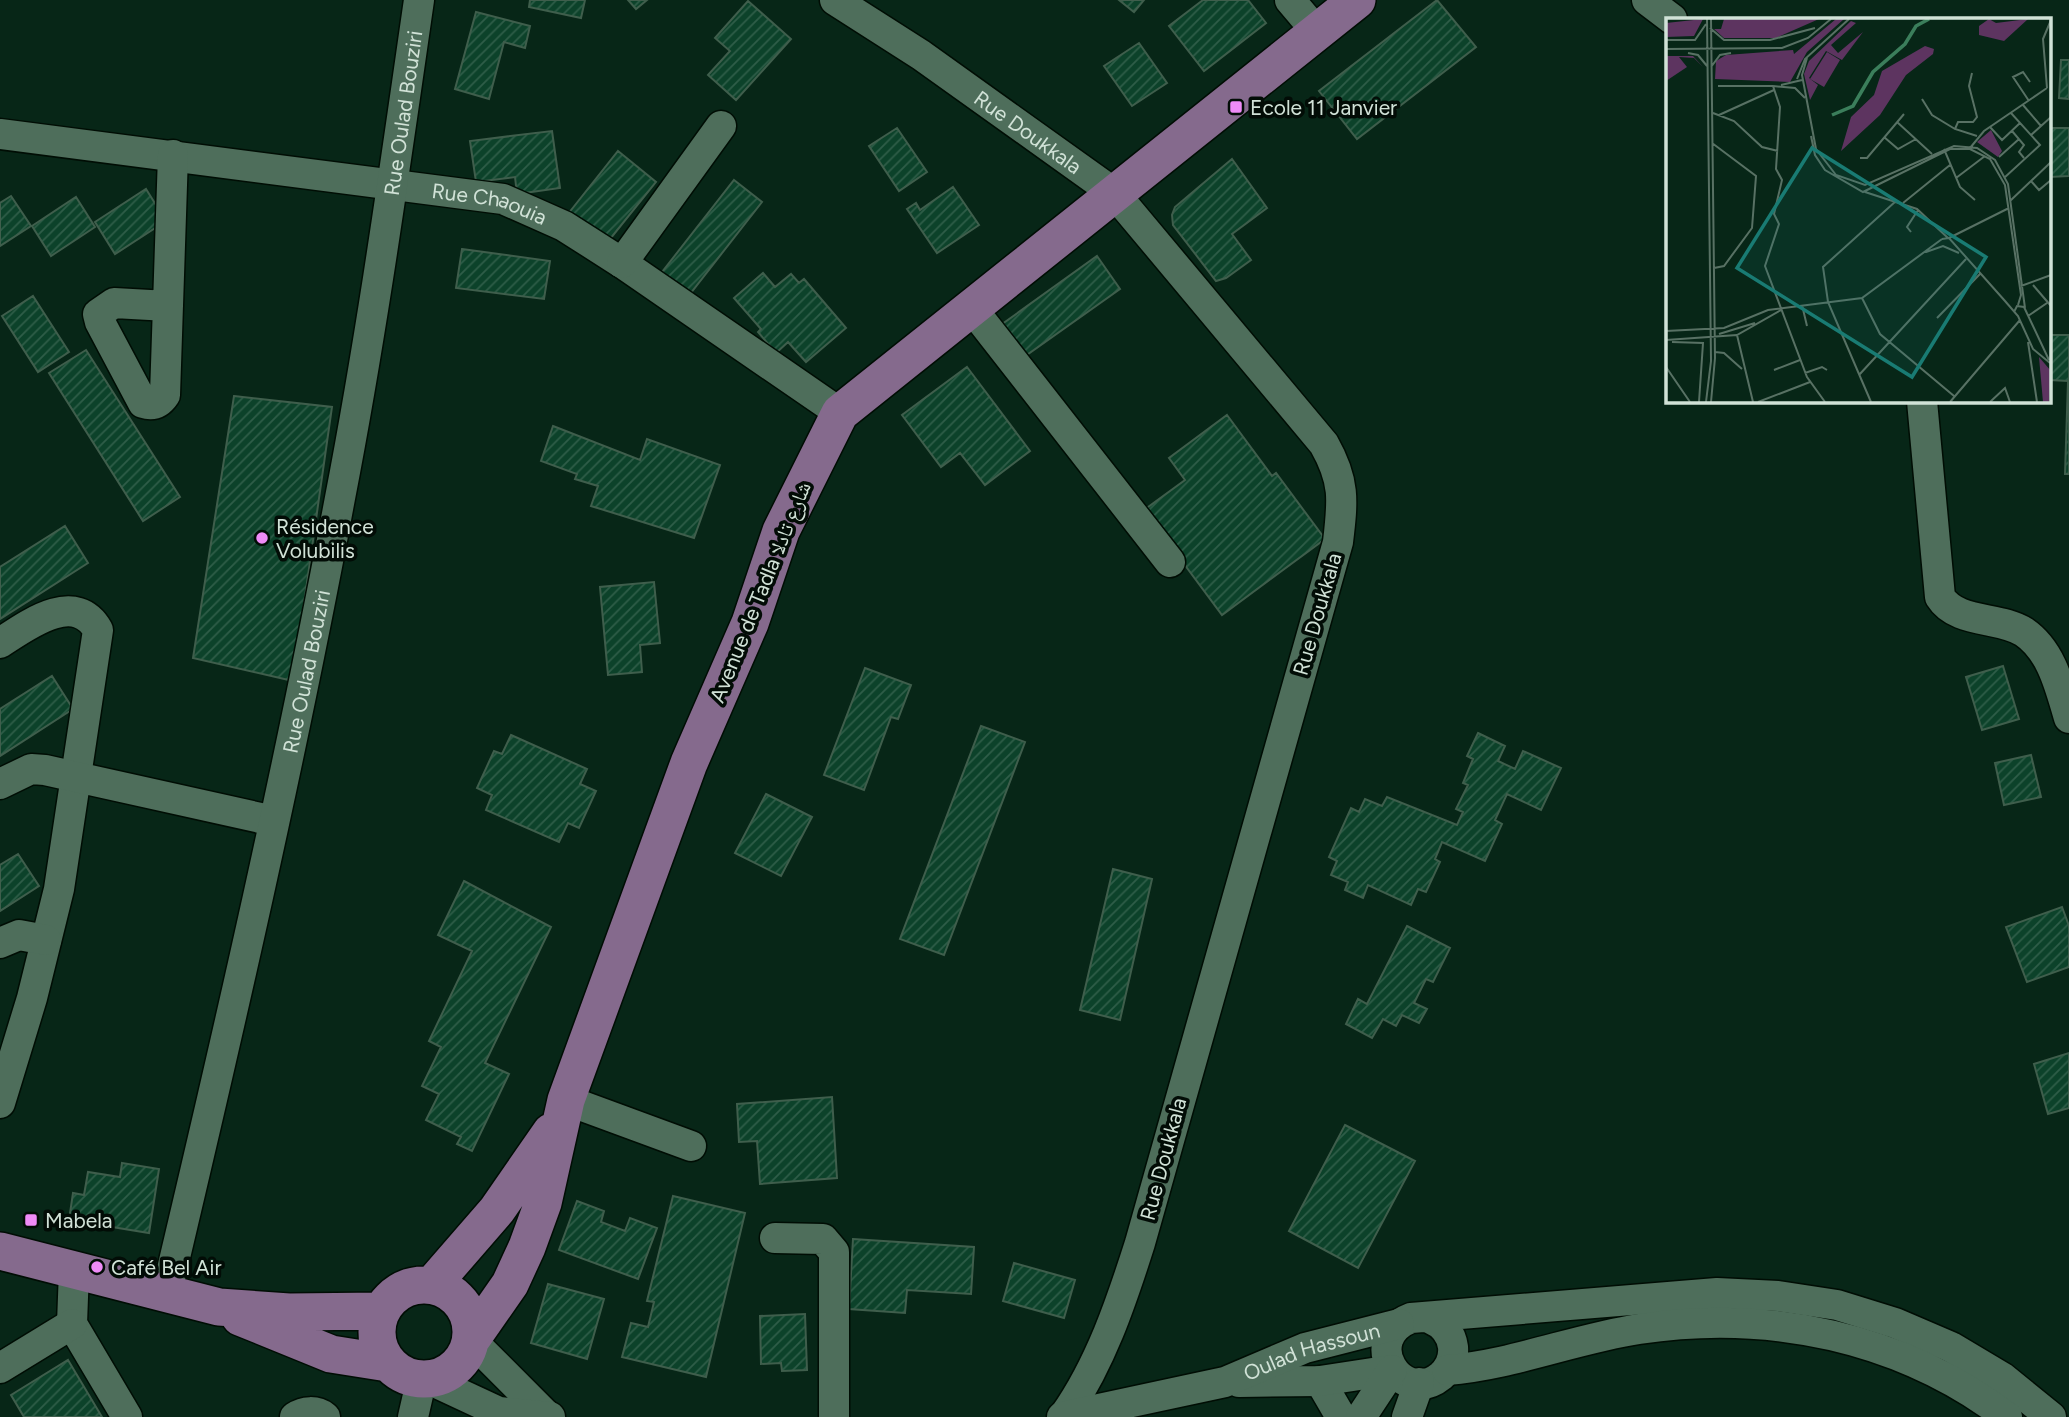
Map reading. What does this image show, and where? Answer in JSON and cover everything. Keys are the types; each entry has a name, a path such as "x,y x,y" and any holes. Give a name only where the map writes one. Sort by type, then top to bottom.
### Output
{"main road":[{"name":"Avenue de Tadla شارع تادلا","path":"471,1340 510,1284 527,1247 543,1203 563,1110 689,763 750,623 781,531 840,413 970,306 1357,0"},
{"name":"Avenue de Tadla شارع تادلا","path":"432,1286 497,1210 563,1110"},
{"path":"0,1251 219,1307 289,1312 382,1311"},
{"path":"432,1286 458,1299 471,1325 471,1340 458,1366 444,1375 425,1380 399,1372 388,1363 377,1338 382,1311 391,1299 403,1290 432,1286"},
{"path":"219,1307 313,1349 388,1363"}],"street":[{"name":"Rue Oulad Bouziri","path":"166,1295 274,821 341,494 419,0"},
{"name":"Rue Doukkala","path":"835,0 921,55 1114,193 1324,444 1337,467 1343,488 1338,542 1140,1243 1112,1324 1077,1399 1063,1417"},
{"path":"1290,0 1317,32"},
{"path":"1647,0 1670,18"},
{"path":"622,263 721,126"},
{"name":"Rue Chaouia","path":"0,134 392,184 503,199 520,204 564,226 622,263 840,413"},
{"path":"168,306 173,155"},
{"path":"970,306 1170,562"},
{"path":"1922,402 1940,597 1957,612 2023,632 2036,644 2056,677 2069,718"},
{"path":"0,643 44,615 67,611 91,620 98,630 59,889 0,1103"},
{"path":"0,783 31,769 76,776 274,821"},
{"path":"0,943 19,935 46,940"},
{"path":"563,1110 691,1146"},
{"path":"775,1238 823,1239 834,1252 834,1417"},
{"path":"74,1270 72,1324 127,1417"},
{"path":"1430,1319 1444,1327 1452,1340 1452,1356 1447,1370 1438,1378 1419,1383 1404,1380 1392,1370 1387,1356 1387,1344 1399,1324 1415,1317 1430,1319 1717,1293 1778,1296 1861,1312 1951,1347 2003,1378 2051,1417"},
{"path":"1447,1370 1483,1367 1564,1344 1640,1329 1716,1321 1774,1324 1830,1334 1886,1350 1939,1373 2007,1417"},
{"path":"0,1368 72,1324"},
{"name":"Oulad Hassoun","path":"1063,1417 1225,1382 1305,1348 1399,1324"},
{"path":"471,1340 549,1417"},
{"path":"1361,1417 1392,1370"},
{"name":"Oulad Hassoun","path":"1225,1382 1320,1381 1392,1370"},
{"path":"414,1417 425,1380 499,1412 549,1417"},
{"path":"1320,1381 1341,1417"},
{"path":"1407,1417 1419,1383"},
{"path":"295,1417 313,1412 325,1417"}],"building":[{"path":"530,0 585,0 581,18 529,7"},
{"path":"628,0 647,0 636,9"},
{"path":"1119,0 1144,0 1134,12"},
{"path":"1203,0 1248,0 1266,23 1204,71 1169,26"},
{"path":"1437,0 1476,47 1357,139 1319,91"},
{"path":"748,1 791,39 736,100 708,75 730,51 715,38"},
{"path":"476,12 530,26 525,48 504,42 489,99 455,89"},
{"path":"1139,43 1167,83 1132,106 1104,66"},
{"path":"2061,60 2069,60 2069,99 2059,98"},
{"path":"897,128 927,172 899,191 869,146"},
{"path":"2052,128 2069,128 2069,176 2052,177"},
{"path":"552,131 560,188 517,194 515,177 476,182 470,141"},
{"path":"618,151 656,182 606,244 568,214"},
{"path":"1232,159 1267,208 1232,234 1251,260 1226,278 1216,281 1173,225 1172,215 1175,207"},
{"path":"734,180 762,202 690,294 662,272"},
{"path":"953,187 979,225 937,253 907,209 916,203 920,210"},
{"path":"146,189 166,221 115,254 95,222"},
{"path":"11,196 31,226 0,246 0,203"},
{"path":"76,197 95,227 51,256 32,226"},
{"path":"462,249 550,261 544,299 456,288"},
{"path":"1097,256 1120,289 1021,359 998,327"},
{"path":"763,273 775,287 791,274 799,283 804,279 846,328 806,362 788,342 776,353 758,332 761,329 734,298"},
{"path":"33,296 69,352 38,372 2,316"},
{"path":"2052,335 2069,335 2069,474 2065,474 2068,381 2052,380"},
{"path":"86,350 180,497 143,521 49,373"},
{"path":"967,367 1030,451 985,485 960,453 941,467 902,415"},
{"name":"Résidence Volubilis","path":"234,396 332,407 293,681 193,658"},
{"path":"1227,415 1272,476 1276,473 1325,539 1222,615 1144,510 1185,480 1169,458"},
{"path":"553,426 640,460 647,439 720,465 694,538 591,506 598,486 575,479 577,474 541,461"},
{"path":"65,526 88,563 0,619 0,567"},
{"path":"654,582 660,643 640,645 642,672 608,675 600,587"},
{"path":"2003,666 2019,719 1982,730 1966,677"},
{"path":"865,668 911,685 898,719 891,717 864,790 824,775"},
{"path":"52,676 73,709 0,756 0,709"},
{"path":"981,726 1025,742 944,955 900,939"},
{"path":"1478,733 1505,746 1498,761 1515,769 1523,751 1561,768 1541,810 1507,794 1495,820 1502,824 1485,861 1442,842 1435,859 1440,862 1426,892 1418,889 1411,905 1368,885 1363,898 1345,890 1348,882 1331,875 1337,861 1329,857 1351,808 1359,812 1365,799 1382,806 1387,797 1457,825 1463,812 1456,809 1468,785 1463,783 1473,759 1467,756"},
{"path":"511,735 587,769 580,784 596,791 579,828 568,823 559,842 486,810 492,795 477,788 494,751 502,754"},
{"path":"2031,755 2041,797 2004,805 1995,763"},
{"path":"766,794 812,817 781,876 735,853"},
{"path":"18,854 39,886 0,911 0,865"},
{"path":"1113,869 1152,879 1120,1020 1080,1010"},
{"path":"464,881 551,927 485,1063 509,1074 472,1151 457,1144 461,1137 426,1120 439,1094 422,1086 441,1047 429,1041 472,951 438,935"},
{"path":"2062,907 2069,926 2069,967 2027,982 2006,927"},
{"path":"1407,926 1450,948 1433,982 1426,979 1414,1003 1427,1009 1419,1023 1402,1015 1396,1026 1383,1019 1372,1038 1346,1024 1358,999 1367,1004"},
{"path":"2069,1053 2069,1108 2048,1114 2034,1064"},
{"path":"832,1097 837,1178 760,1184 757,1141 739,1142 737,1104"},
{"path":"1345,1125 1415,1161 1358,1268 1289,1231"},
{"path":"122,1163 159,1169 149,1233 69,1220 73,1193 84,1195 88,1172 120,1177"},
{"path":"673,1196 745,1213 706,1377 622,1357 631,1323 648,1327 654,1302 647,1301"},
{"path":"577,1201 604,1211 601,1222 625,1231 630,1218 657,1228 638,1279 559,1250"},
{"path":"853,1239 974,1247 971,1294 907,1290 905,1313 849,1309"},
{"path":"1014,1263 1075,1280 1064,1318 1003,1301"},
{"path":"548,1284 604,1299 587,1359 531,1343"},
{"path":"805,1314 807,1370 782,1371 781,1363 761,1364 760,1316"},
{"path":"68,1360 102,1417 24,1417 11,1395"}],"place":[{"name":"Ecole 11 Janvier","path":"1236,107"},
{"name":"Résidence Volubilis","path":"262,538"},
{"name":"Mabela","path":"31,1220"},
{"name":"Café Bel Air","path":"97,1267"}]}
